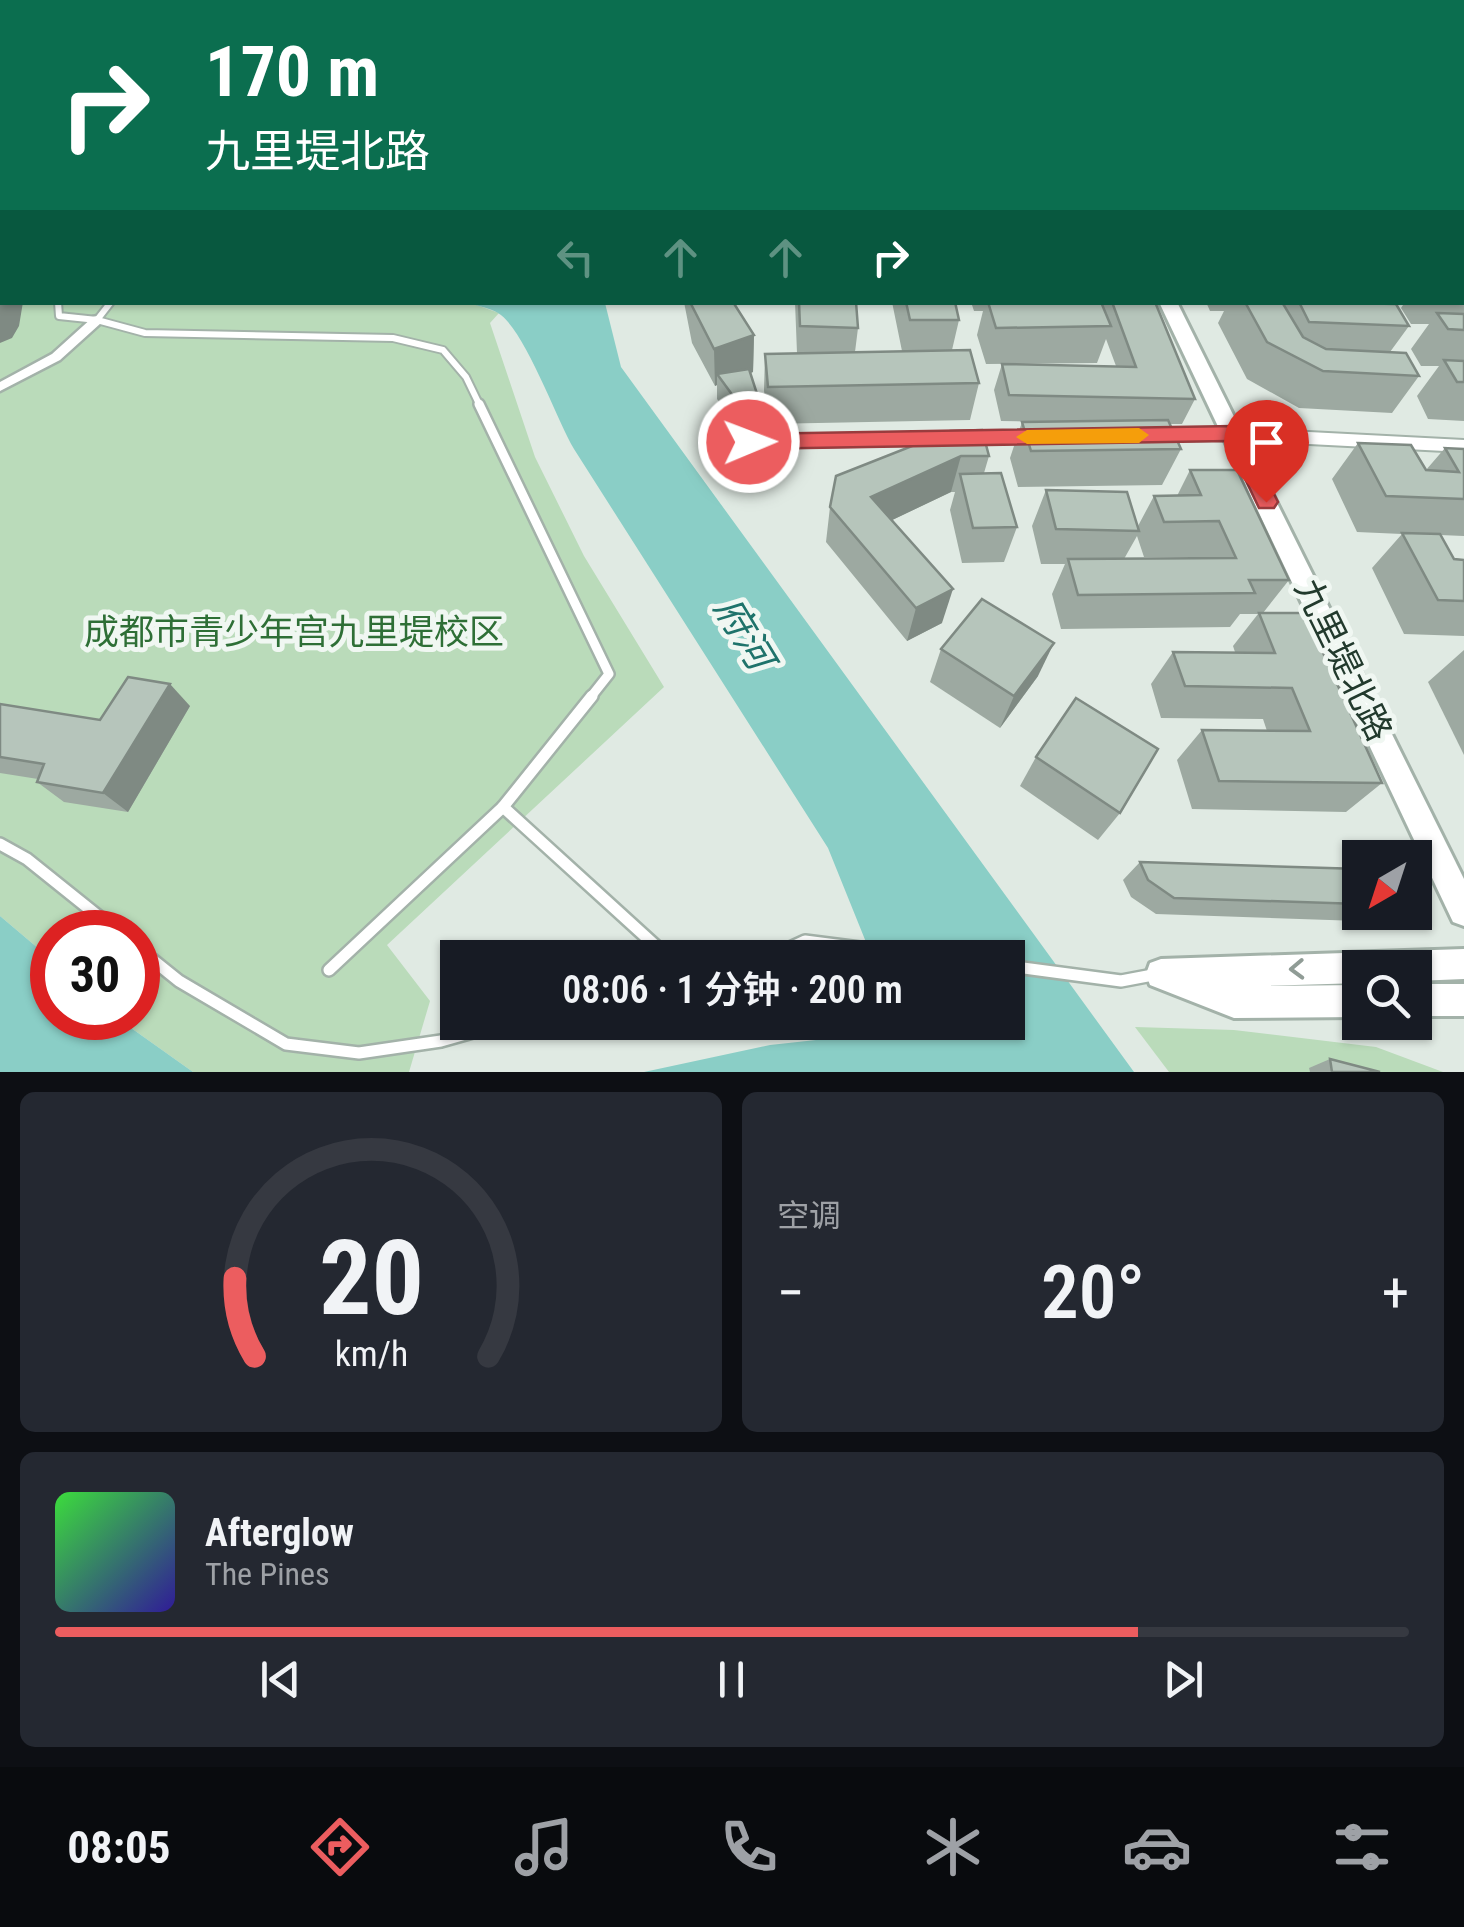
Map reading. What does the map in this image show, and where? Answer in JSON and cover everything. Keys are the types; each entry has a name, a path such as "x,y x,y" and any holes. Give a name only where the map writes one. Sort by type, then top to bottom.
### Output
{"street":[{"name":"九里堤北路","path":"1170,305 1464,911"},
{"path":"0,387 56,357 98,320"},
{"path":"1132,435 1234,434 1464,446"},
{"path":"749,442 1056,436"},
{"path":"1161,974 1464,964"},
{"path":"1161,974 1234,1002 1342,1000"},
{"path":"1432,1000 1464,1000"}],"lane":[{"path":"58,305 60,316 98,320 145,333 394,338 443,350 466,377 609,674 503,807 329,970"},
{"path":"98,320 108,305"},
{"path":"503,807 649,940"},
{"path":"0,844 27,859 91,910"},
{"path":"160,966 179,982 286,1044 359,1053 441,1040"},
{"path":"1025,968 1121,980 1161,974"}],"green space":[{"name":"成都市青少年宫九里堤校区","path":"0,305 476,305 499,313 490,323 535,457 584,556 664,687 387,945 430,1001 409,1072 193,1072 148,1040 160,1040 160,910 30,910 30,941 0,916"},
{"path":"1135,1027 1234,1030 1376,1047 1443,1072 1169,1072"}],"water":[{"name":"府河","path":"477,305 606,305 621,367 1134,1072 644,1072 770,1045 816,1040 1025,1040 1025,940 865,940 828,848 574,449 518,336 498,313"},
{"path":"0,916 30,941 30,1040 148,1040 193,1072 0,1072"}],"building":[{"path":"692,305 735,305 754,335 714,349"},
{"path":"799,305 856,305 858,328 800,326"},
{"path":"907,305 956,305 959,320 910,320"},
{"path":"989,305 1102,305 1111,326 996,328"},
{"path":"1113,305 1156,305 1195,399 1009,395 1002,364 1136,367"},
{"path":"1247,305 1284,305 1303,337 1326,349 1406,353 1419,376 1323,371 1267,342"},
{"path":"1300,305 1397,305 1409,326 1309,322"},
{"path":"1437,313 1464,314 1464,330 1448,329"},
{"path":"970,350 979,383 768,387 765,354"},
{"path":"1444,360 1464,361 1464,382 1457,382"},
{"path":"749,369 759,400 739,404 717,374"},
{"path":"1168,420 1181,449 1031,451 1022,422"},
{"path":"982,430 989,456 961,456 871,497 953,589 916,608 830,507 836,476 950,431"},
{"path":"1358,443 1411,445 1426,470 1459,472 1445,448 1464,449 1464,499 1386,496"},
{"path":"1190,470 1237,470 1289,580 1249,580 1255,593 1078,595 1068,559 1236,558 1219,521 1164,522 1154,496 1201,495"},
{"path":"1001,473 1017,527 973,528 960,474"},
{"path":"1046,490 1127,492 1139,531 1056,529"},
{"path":"1402,533 1440,534 1454,559 1464,560 1464,601 1438,600"},
{"path":"982,599 1054,643 1014,696 941,649"},
{"path":"1259,613 1305,613 1382,783 1219,781 1202,730 1310,731 1292,688 1185,686 1173,652 1275,653"},
{"path":"128,677 170,684 103,793 37,782 44,764 0,757 0,704 100,720"},
{"path":"1076,698 1158,749 1120,813 1036,757"},
{"path":"1140,862 1342,868 1342,903 1174,898 1148,880"},
{"path":"1330,1059 1380,1072 1332,1072"}],"slow traffic":[{"path":"1027,437 1139,435"}],"route":[{"path":"749,442 1234,434 1266,502"}]}
